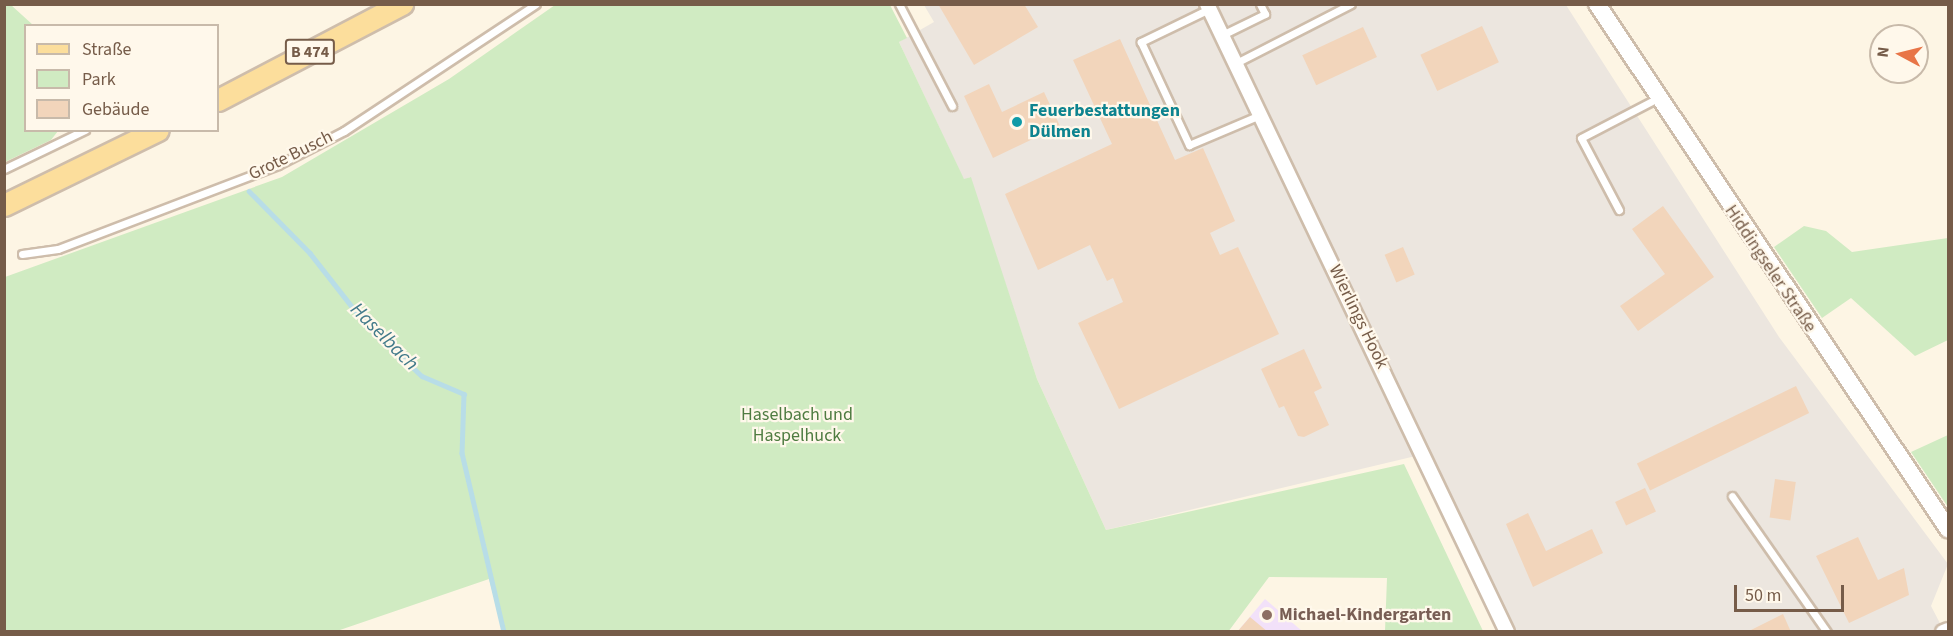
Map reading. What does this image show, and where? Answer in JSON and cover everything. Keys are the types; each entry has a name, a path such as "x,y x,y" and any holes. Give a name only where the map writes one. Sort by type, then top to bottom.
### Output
{"main road":[{"name":"B 474","path":"219,99 402,4"},
{"path":"4,205 154,132"}],"street":[{"name":"Hiddingseler Straße","path":"1597,4 1656,99 1948,529"},
{"name":"Wierlings Hook","path":"1208,7 1507,632"},
{"path":"1943,632 1948,630"}],"lane":[{"name":"Grote Busch","path":"22,254 58,249 278,165 354,124 536,4"},
{"path":"899,4 951,106"},
{"path":"1222,35 1265,14 1260,4"},
{"path":"1236,63 1351,4"},
{"path":"1208,7 1141,42 1189,145 1260,115"},
{"path":"1619,210 1581,138 1656,99"},
{"path":"4,169 82,132"},
{"path":"1732,496 1827,632"}],"shaded area":[{"path":"924,5 1566,5 1779,337 1948,564 1931,606 1944,631 1507,631 1424,454 1106,530 1037,379 970,177 964,180 899,42 934,22"},
{"name":"Michael-Kindergarten","path":"1265,599 1302,631 1237,632"}],"green space":[{"path":"4,5 11,5 32,24 24,24 24,132 57,132 51,140 5,162"},
{"name":"Haselbach und Haspelhuck","path":"555,5 890,5 907,38 899,42 964,179 971,177 1037,379 1106,530 1404,464 1483,631 1385,631 1387,578 1269,577 1228,632 503,631 489,579 337,631 5,631 5,277 282,177 449,79"},
{"path":"1804,226 1826,231 1852,252 1948,238 1948,340 1915,356 1851,298 1822,318 1774,247"},
{"path":"1948,435 1948,507 1911,452"}],"building":[{"path":"938,4 1024,4 1038,27 974,65"},
{"path":"1482,26 1499,62 1437,91 1420,55"},
{"path":"1363,27 1377,57 1316,85 1302,55"},
{"path":"1120,39 1175,160 1203,148 1235,221 1210,233 1220,255 1238,247 1279,334 1119,409 1078,323 1123,302 1113,278 1107,281 1090,245 1038,270 1005,194 1112,144 1073,60"},
{"name":"Feuerbestattungen Dülmen","path":"989,84 1002,112 1044,92 1060,126 993,158 964,96"},
{"path":"1663,206 1714,277 1638,331 1620,306 1665,274 1632,229"},
{"path":"1403,247 1415,275 1396,282 1385,255"},
{"path":"1304,349 1322,388 1314,392 1329,425 1304,437 1298,436 1284,406 1279,408 1261,369"},
{"path":"1796,386 1809,413 1650,491 1637,464"},
{"path":"1775,479 1796,482 1790,521 1770,518"},
{"path":"1645,488 1656,512 1626,526 1615,502"},
{"path":"1528,513 1546,551 1592,529 1603,553 1533,587 1506,524"},
{"path":"1858,537 1878,580 1904,568 1909,595 1849,623 1816,556"},
{"path":"1783,614 1791,632 1747,632"},
{"path":"1250,617 1268,632 1237,632"}],"waterway":[{"name":"Haselbach","path":"249,191 310,253 361,318 422,376 464,394 462,453 504,632"}],"place":[{"name":"Feuerbestattungen Dülmen","path":"1017,122"},
{"name":"Michael-Kindergarten","path":"1267,615"}]}
